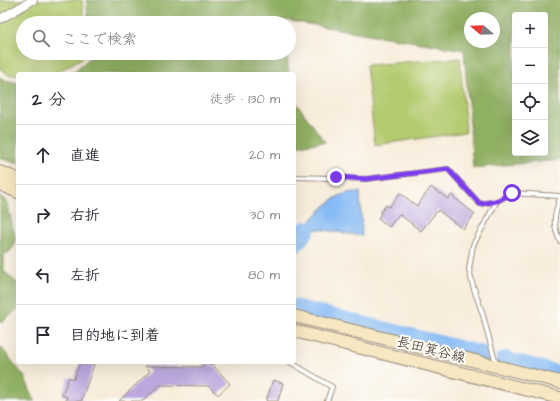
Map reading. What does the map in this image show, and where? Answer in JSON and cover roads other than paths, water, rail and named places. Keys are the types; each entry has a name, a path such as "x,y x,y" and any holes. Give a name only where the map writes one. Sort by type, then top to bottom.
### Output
{"street":[{"path":"0,19 33,0"},
{"path":"0,172 16,178"},
{"path":"0,184 16,191"},
{"name":"長田箕谷線","path":"296,316 560,382"},
{"name":"長田箕谷線","path":"296,331 560,398"}],"lane":[{"path":"296,177 366,179 448,169 480,204 497,201 512,193 560,197 555,212 554,226 560,241"},
{"path":"497,201 473,245 469,269 497,366"},
{"path":"293,364 332,387 327,401"}],"water":[{"path":"360,192 362,236 318,229 309,232 304,228 322,209 339,196 346,193"}],"waterway":[{"path":"296,242 306,230"},
{"path":"296,308 483,355"},
{"path":"505,360 560,375"}]}
